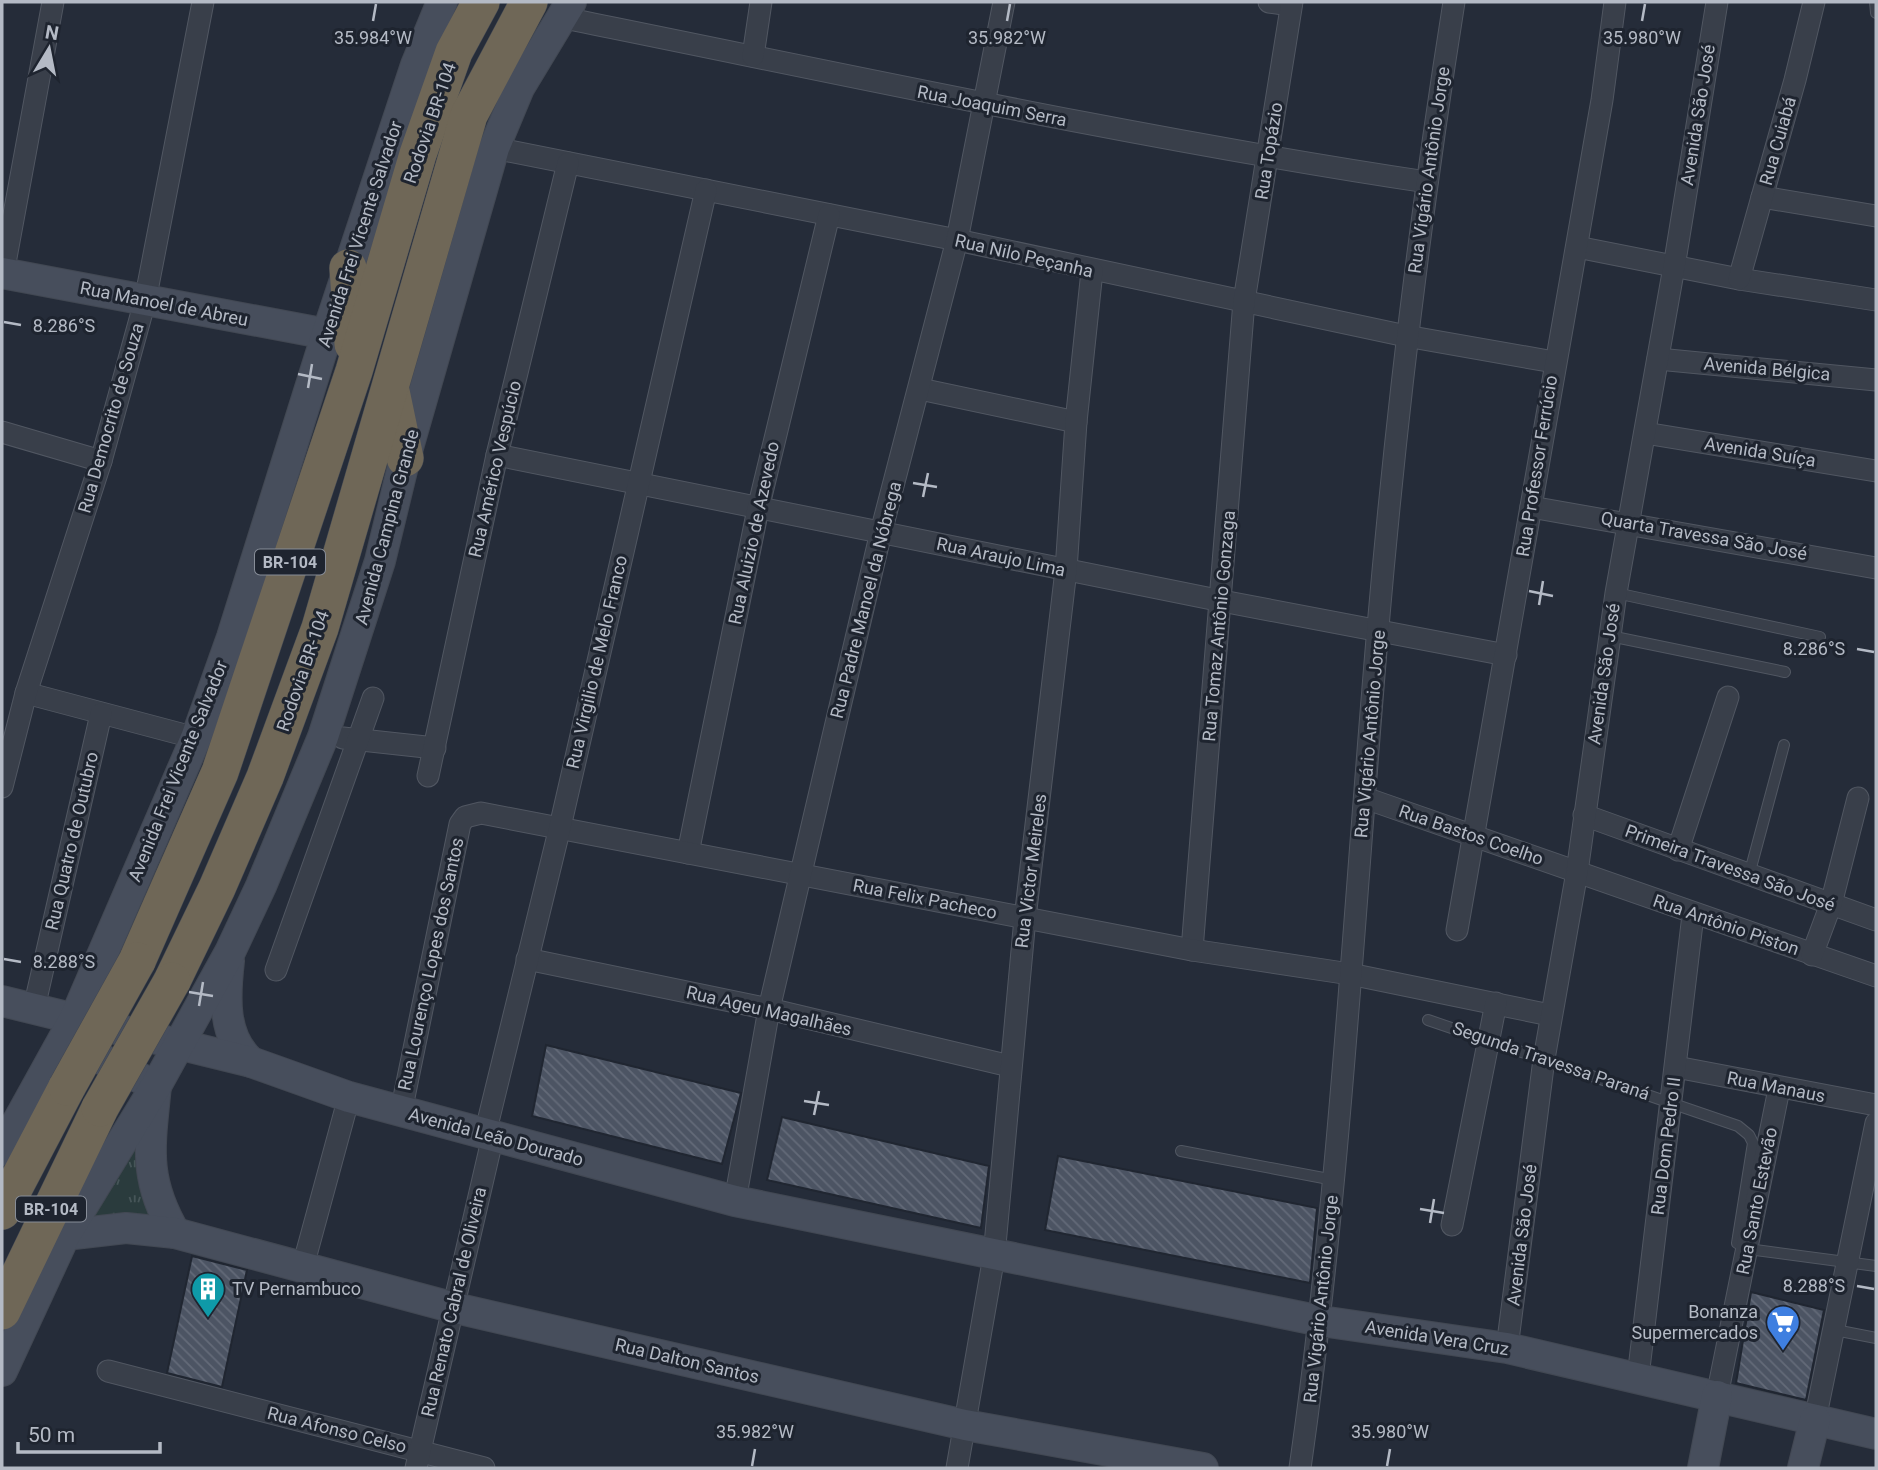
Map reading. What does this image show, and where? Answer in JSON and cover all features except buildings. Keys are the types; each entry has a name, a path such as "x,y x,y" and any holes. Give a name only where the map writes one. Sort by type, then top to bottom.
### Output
{"highway":[{"name":"Rodovia BR-104","path":"2,1210 137,961 220,772 354,370 418,154 454,52 481,2"},
{"name":"Rodovia BR-104","path":"2,1311 100,1108 172,981 217,888 270,764 320,628 468,114 553,7"},
{"path":"348,268 354,370"},
{"path":"390,387 405,458"}],"main road":[{"name":"Avenida Frei Vicente Salvador","path":"2,1150 69,1029 196,738 232,637 435,3"},
{"name":"Avenida Campina Grande","path":"2,1371 65,1235 156,1086 230,952 261,886 323,737 349,665 380,561 405,458 494,148 553,7"},
{"name":"Rua Manoel de Abreu","path":"3,273 327,334"},
{"path":"230,952 227,1015 237,1046 251,1062"},
{"name":"Avenida Leão Dourado","path":"2,1001 34,1008 69,1029 180,1044 251,1062 349,1097 401,1112 735,1201 994,1256"},
{"path":"69,1029 156,1086 152,1179 160,1206 176,1233"},
{"name":"Rua Dalton Santos","path":"65,1235 126,1228 176,1233 452,1307 965,1425 1203,1468"},
{"name":"Avenida Vera Cruz","path":"994,1256 1321,1321 1507,1348 1876,1434"},
{"path":"1703,1468 1717,1396"},
{"path":"1803,1468 1815,1420"}],"street":[{"path":"3,273 53,2"},
{"name":"Rua Democrito de Souza","path":"2,787 26,693 101,461 145,301 203,2"},
{"path":"753,56 761,2"},
{"name":"Rua Padre Manoel da Nóbrega","path":"735,1201 769,1009 881,532 957,240 1004,2"},
{"path":"1269,2 1291,4"},
{"name":"Rua Vigário Antônio Jorge","path":"1300,1468 1321,1321 1378,630 1406,336 1454,2"},
{"name":"Rua Professor Ferrúcio","path":"1457,930 1554,362 1577,247 1602,100 1615,2"},
{"name":"Avenida São José","path":"1507,1348 1550,1015 1577,872 1627,522 1674,267 1701,87 1717,2"},
{"name":"Rua Cuiabá","path":"1740,279 1814,2"},
{"name":"Rua Topázio","path":"1244,301 1269,158 1291,4"},
{"name":"Rua Joaquim Serra","path":"553,7 753,56 984,105 1269,158 1427,182"},
{"name":"Rua Nilo Peçanha","path":"494,148 957,240 1406,336 1554,362"},
{"name":"Rua Américo Vespúcio","path":"428,776 497,455 568,163"},
{"name":"Rua Virgilio de Melo Franco","path":"489,1135 636,484 706,190"},
{"path":"1762,197 1876,216"},
{"name":"Rua Aluizio de Azevedo","path":"688,853 758,509 829,215"},
{"path":"1577,247 1740,279 1876,300"},
{"name":"Rua Victor Meireles","path":"957,1468 994,1256 1010,1066 1066,570 1076,422 1093,271"},
{"name":"Rua Tomaz Antônio Gonzaga","path":"1192,950 1244,301"},
{"name":"Avenida Bélgica","path":"1658,359 1876,380"},
{"path":"919,389 1076,422"},
{"path":"2,432 101,461"},
{"name":"Avenida Suíça","path":"1644,433 1876,471"},
{"name":"Rua Araujo Lima","path":"497,455 1222,601 1506,654"},
{"name":"Quarta Travessa São José","path":"1531,507 1876,568"},
{"path":"26,693 196,738"},
{"path":"1678,850 1728,697"},
{"path":"276,970 356,739 373,698"},
{"name":"Rua Quatro de Outubro","path":"34,1008 101,714"},
{"path":"323,737 435,748"},
{"name":"Rua Bastos Coelho","path":"1365,798 1577,872"},
{"path":"1812,955 1831,904 1858,798"},
{"name":"Rua Felix Pacheco","path":"465,817 481,813 560,827 801,876 1192,950 1350,974 1550,1015"},
{"name":"Primeira Travessa São José","path":"1584,815 1876,920"},
{"name":"Rua Lourenço Lopes dos Santos","path":"401,1112 460,824 465,817"},
{"name":"Rua Antônio Piston","path":"1577,872 1693,915 1876,976"},
{"name":"Rua Dom Pedro II","path":"1638,1377 1693,915"},
{"name":"Rua Ageu Magalhães","path":"527,959 769,1009 1010,1066"},
{"path":"1452,1225 1496,1003"},
{"name":"Rua Manaus","path":"1676,1067 1779,1089 1876,1105"},
{"name":"Rua Santo Estevão","path":"1717,1396 1779,1089"},
{"path":"303,1266 349,1097"},
{"path":"1815,1420 1850,1261 1871,1190 1876,1124"},
{"name":"Rua Renato Cabral de Oliveira","path":"418,1460 489,1135"},
{"name":"Rua Afonso Celso","path":"108,1371 418,1460 484,1468"}],"lane":[{"path":"1875,2 1876,13"},
{"path":"1616,593 1820,637"},
{"path":"1610,636 1785,671"},
{"path":"1749,875 1784,746"},
{"name":"Segunda Travessa Paraná","path":"1428,1020 1738,1126 1749,1135 1752,1143 1737,1235 1737,1243 1748,1250"},
{"path":"1181,1151 1334,1180"},
{"path":"1748,1250 1876,1266"},
{"path":"1835,1330 1876,1338"}],"green space":[{"path":"148,1104 170,1229 84,1216"}],"place":[{"name":"TV Pernambuco","path":"208,1319"},
{"name":"Bonanza Supermercados","path":"1783,1352"}]}
